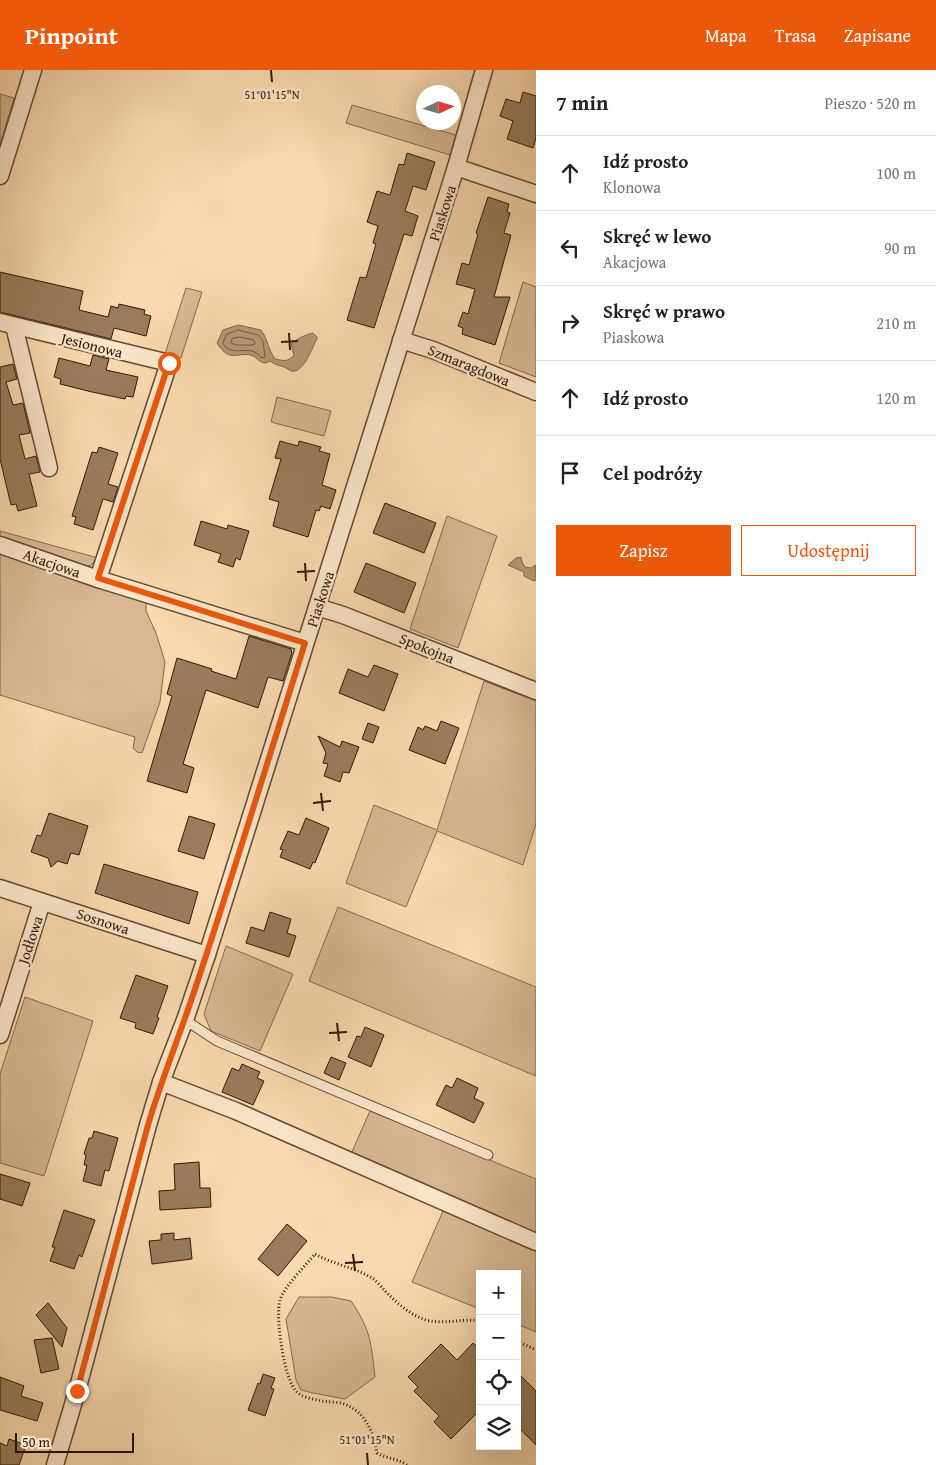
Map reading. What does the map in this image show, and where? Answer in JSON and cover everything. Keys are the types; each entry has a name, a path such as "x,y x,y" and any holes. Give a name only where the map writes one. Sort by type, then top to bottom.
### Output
{"street":[{"path":"0,176 33,70"},
{"name":"Piaskowa","path":"55,1465 161,1082 185,1020 207,954 402,340 484,70"},
{"path":"456,167 536,194"},
{"name":"Jesionowa","path":"49,468 7,324 169,363 98,578"},
{"name":"Szmaragdowa","path":"402,340 433,350 536,392"},
{"name":"Akacjowa","path":"0,545 305,643"},
{"name":"Spokojna","path":"317,607 536,691"},
{"name":"Sosnowa","path":"0,888 207,954"},
{"name":"Jodłowa","path":"0,1035 42,902"},
{"path":"161,1082 236,1111 536,1242"}],"lane":[{"path":"185,1020 217,1041 488,1155"}],"path":[{"path":"406,1465 400,1460 386,1459 376,1453 374,1438 363,1416 342,1404 310,1399 296,1392 289,1381 284,1358 279,1328 280,1300 315,1254 373,1278 396,1302 424,1319 439,1322 476,1321"},
{"path":"521,1343 536,1350"}],"shaded area":[{"path":"0,94 14,98 0,145"},
{"path":"352,105 416,123 416,130 439,130 456,135 450,155 346,123"},
{"path":"523,282 536,287 536,377 499,363"},
{"path":"186,288 202,292 181,358 165,354"},
{"path":"277,397 331,411 324,436 271,422"},
{"path":"447,516 497,536 458,648 410,629"},
{"path":"0,531 98,558 90,566 82,566 0,540"},
{"path":"0,552 146,600 146,611 156,633 165,662 160,702 142,753 137,752 133,748 135,737 0,695"},
{"path":"484,681 536,701 536,824 523,865 437,831 406,907 346,883 374,805 437,830"},
{"path":"338,907 536,987 536,1076 309,981"},
{"path":"226,946 293,974 260,1051 211,1031 204,1014"},
{"path":"25,997 93,1021 44,1176 0,1163 0,1074"},
{"path":"370,1111 536,1179 536,1233 351,1154"},
{"path":"443,1211 536,1251 536,1332 521,1326 521,1270 476,1270 476,1307 412,1282"},
{"path":"299,1297 332,1297 351,1301 363,1320 371,1346 375,1377 345,1399 301,1390 296,1380 286,1319"}],"water":[{"path":"238,325 261,330 275,359 288,360 292,357 294,355 291,344 298,339 313,333 317,339 304,364 296,371 291,371 270,361 263,363 253,356 235,356 222,350 217,343 223,330"},
{"path":"521,557 525,567 531,568 536,565 536,580 534,581 524,576 524,572 508,565 516,558"}],"building":[{"path":"523,92 536,96 536,138 533,148 507,139 513,121 500,116 506,99 520,103"},
{"path":"407,153 435,162 426,190 413,186 405,211 418,216 412,236 404,234 374,328 347,320 360,277 366,278 376,244 373,243 378,226 367,222 377,191 390,195 399,164 404,165"},
{"path":"488,197 509,204 507,212 510,213 504,233 511,235 494,297 510,297 495,345 462,334 463,328 458,326 463,312 468,314 475,289 456,284 462,263 469,265 478,234 476,233"},
{"path":"0,272 83,291 79,310 108,317 111,306 118,308 119,304 145,310 144,314 151,316 146,336 114,328 111,339 0,312"},
{"path":"93,355 109,359 106,370 138,377 133,397 126,396 125,399 60,384 61,379 54,377 59,358 90,366"},
{"path":"13,364 17,379 6,382 13,405 23,403 30,433 19,435 25,459 36,456 40,472 29,474 37,506 18,511 16,504 11,505 0,459 0,367"},
{"path":"280,441 298,446 299,441 321,447 319,451 330,454 322,485 336,490 330,509 321,506 319,511 316,510 308,537 273,526 279,502 269,499 281,459 275,458"},
{"path":"99,447 118,453 108,484 118,487 113,502 103,499 93,530 74,524 76,517 72,516 92,452 97,453"},
{"path":"385,503 436,523 424,553 373,533"},
{"path":"201,521 227,529 228,525 249,531 240,560 236,558 233,567 218,562 221,554 194,545"},
{"path":"366,563 416,583 404,613 354,592"},
{"path":"249,636 291,649 292,653 283,681 268,677 258,708 206,690 183,764 194,768 187,793 147,781 172,696 167,694 177,658 236,679"},
{"path":"374,665 398,674 384,711 339,693 348,669 368,677"},
{"path":"441,721 459,728 445,764 409,750 418,727 423,730 425,726 437,731"},
{"path":"368,723 379,727 373,743 362,739"},
{"path":"318,736 340,747 342,741 359,747 349,773 343,772 340,782 324,776 328,764 323,763 326,753"},
{"path":"49,813 88,826 79,855 71,853 67,864 58,861 51,867 48,858 31,852 37,835 41,836"},
{"path":"189,816 215,824 204,859 178,851"},
{"path":"306,818 329,828 315,863 313,862 310,869 280,857 283,850 280,849 288,831 299,835"},
{"path":"104,864 198,892 189,924 95,893"},
{"path":"270,912 291,919 287,933 296,936 289,957 246,943 251,927 264,931"},
{"path":"136,975 168,986 153,1034 135,1028 136,1023 120,1018"},
{"path":"365,1027 384,1035 371,1067 348,1057 357,1036 361,1037"},
{"path":"331,1057 346,1063 339,1080 324,1073"},
{"path":"242,1064 260,1072 257,1078 264,1081 253,1105 222,1092 232,1068 239,1071"},
{"path":"457,1078 478,1088 474,1098 484,1103 474,1123 436,1105 446,1085 452,1088"},
{"path":"94,1131 118,1138 109,1171 105,1170 101,1186 83,1181 87,1165 84,1165 86,1155 84,1154 89,1138 92,1138"},
{"path":"199,1162 200,1188 210,1188 211,1207 160,1210 159,1191 175,1190 174,1164"},
{"path":"0,1174 30,1183 22,1206 0,1199"},
{"path":"64,1210 95,1220 82,1257 79,1255 74,1269 50,1261 55,1247 52,1247"},
{"path":"287,1224 307,1241 278,1276 258,1259"},
{"path":"174,1233 174,1240 190,1238 192,1259 152,1264 149,1241 161,1240 161,1234"},
{"path":"48,1303 67,1328 62,1347 36,1315"},
{"path":"52,1338 59,1369 41,1373 34,1340"},
{"path":"473,1343 476,1346 476,1414 451,1439 434,1422 439,1416 414,1391 418,1387 408,1377 441,1344 457,1360"},
{"path":"263,1374 275,1378 271,1388 274,1389 265,1416 248,1410"},
{"path":"521,1376 536,1391 536,1445 521,1430"},
{"path":"0,1377 24,1386 21,1396 43,1403 37,1421 0,1410"},
{"path":"9,1439 26,1445 19,1465 0,1465 0,1443 7,1446"}],"route":[{"path":"77,1391 161,1082 185,1020 207,954 305,643 98,578 169,363"}]}
